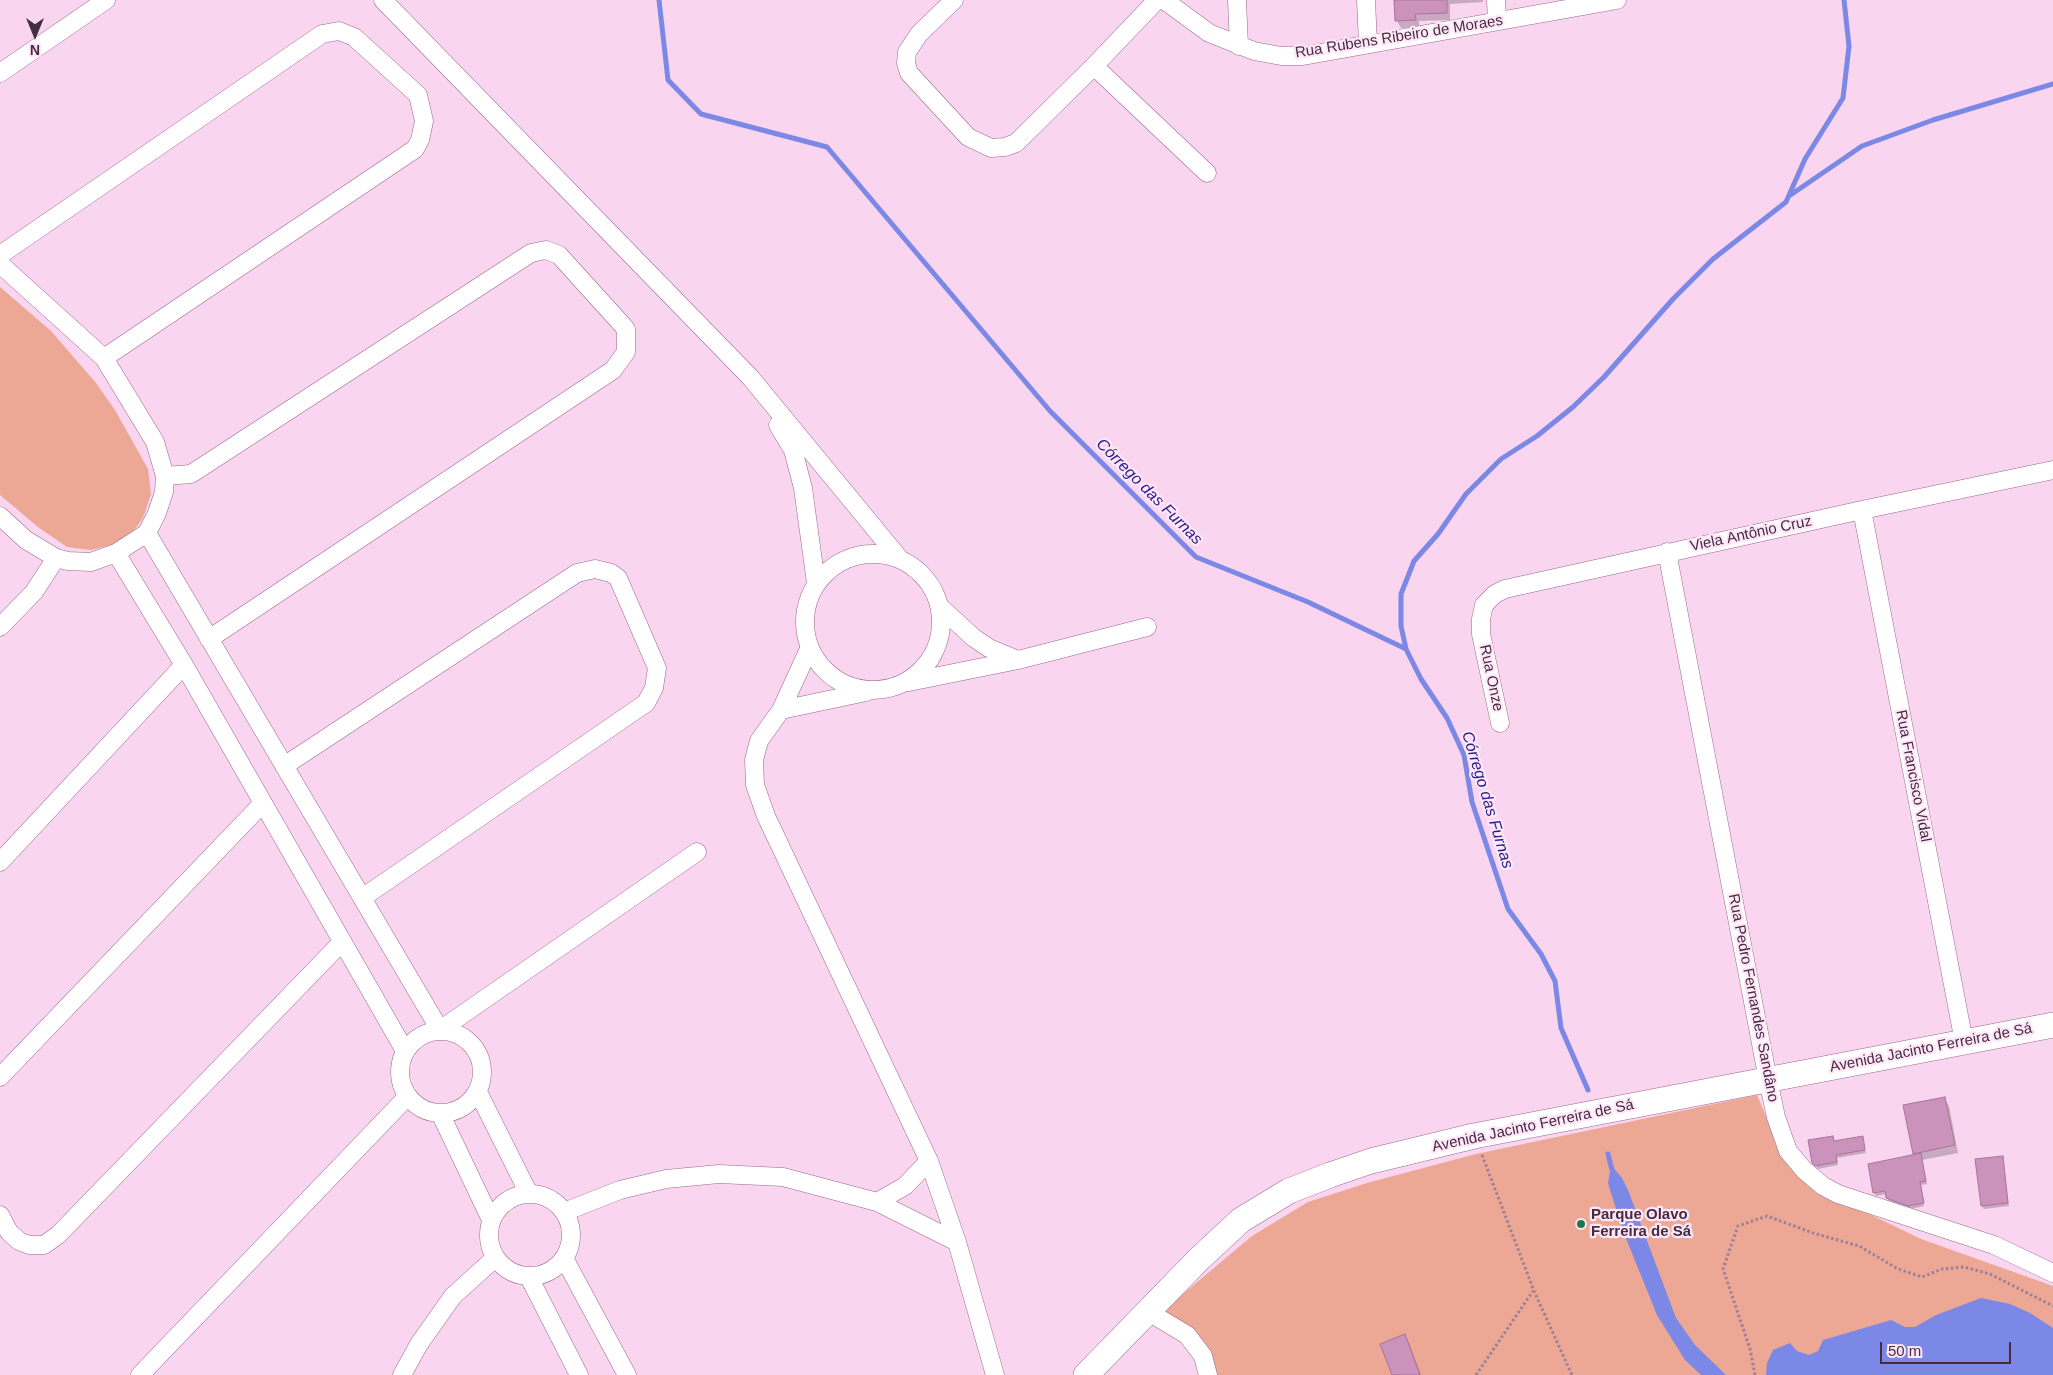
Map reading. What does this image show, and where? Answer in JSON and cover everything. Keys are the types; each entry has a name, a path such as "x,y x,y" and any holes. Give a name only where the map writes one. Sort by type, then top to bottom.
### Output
{"main road":[{"name":"Avenida Jacinto Ferreira de Sá","path":"1086,1375 1147,1311 1241,1220 1289,1191 1371,1161 1474,1136 2053,1025"}],"street":[{"path":"0,73 106,0"},
{"path":"383,0 750,377 899,558 918,570 927,581 940,607 974,638 989,648 1018,660"},
{"path":"954,0 919,34 907,52 906,63 909,73 968,137 979,144 991,148 1005,147 1016,142 1094,66 1156,0"},
{"name":"Rua Rubens Ribeiro de Moraes","path":"1164,0 1210,33 1240,46 1269,54 1303,56 1617,0"},
{"path":"1236,0 1240,46"},
{"path":"1366,0 1368,44"},
{"path":"1496,0 1497,21"},
{"path":"0,255 322,34 339,32 354,37 418,95 424,121 420,140 415,149 104,358"},
{"path":"1094,66 1206,173"},
{"path":"165,476 191,474 531,253 546,250 560,255 626,328 626,352 614,370 209,639"},
{"path":"0,264 104,358 155,442 165,476 164,492 158,513 147,533 116,553 90,562 68,561 56,558 26,540 0,516"},
{"path":"750,377 793,450 803,488 816,583"},
{"name":"Viela Antônio Cruz","path":"1481,634 1481,619 1484,605 1495,594 1505,589 1862,510 2053,471"},
{"name":"Rua Francisco Vidal","path":"1862,510 1964,1042"},
{"path":"147,533 440,1030"},
{"name":"Rua Pedro Fernandes Sandâno","path":"1667,552 1768,1080 1776,1117 1788,1151 1804,1170 1822,1186 1862,1203 1994,1245 2053,1273"},
{"path":"116,553 184,665 405,1051"},
{"path":"872,691 840,682 822,668 809,649 804,626 806,604 816,583 832,566 853,556 876,553 899,558"},
{"path":"0,627 34,592 56,558"},
{"path":"284,766 577,573 595,569 611,573 618,578 658,668 654,688 646,704 362,898"},
{"path":"906,682 924,669 936,650 941,629 940,607"},
{"path":"781,710 906,682 1018,660 1147,627"},
{"name":"Rua Onze","path":"1481,634 1500,723"},
{"path":"809,649 781,710 759,740 754,760 755,785 766,816 929,1162 957,1242 996,1375"},
{"path":"0,862 184,665"},
{"path":"0,1077 263,804"},
{"path":"440,1030 453,1032 474,1045 480,1056 483,1068 478,1092 462,1108 440,1113 428,1111 417,1105 402,1086 400,1074 405,1051 420,1036 440,1030 697,852"},
{"path":"0,1215 9,1232 19,1241 29,1246 44,1245 58,1235 342,942"},
{"path":"478,1092 529,1194"},
{"path":"140,1375 408,1096"},
{"path":"440,1113 491,1220"},
{"path":"877,1202 905,1186 929,1162"},
{"path":"564,1212 620,1190 666,1179 719,1174 783,1177 877,1202 957,1242"},
{"path":"529,1194 541,1196 553,1201 564,1212 571,1234 570,1247 564,1258 555,1268 542,1275 529,1277 510,1271 495,1258 489,1246 488,1233 491,1220 497,1209 506,1201 516,1196 529,1194"},
{"path":"402,1375 419,1344 453,1296 495,1258"},
{"path":"564,1258 626,1375"},
{"path":"529,1277 579,1375"},
{"path":"1147,1311 1186,1335 1197,1346 1203,1356 1208,1375"}],"path":[{"path":"1474,1136 1534,1291 1572,1375"},
{"path":"1755,1375 1750,1349 1723,1269 1738,1226 1768,1216 1813,1233 1859,1246 1898,1269 1922,1277 1942,1269 1964,1267 1990,1274 2053,1306"},
{"path":"1476,1375 1534,1291"}],"shaded area":[{"path":"0,287 51,331 96,383 115,410 148,469 151,494 143,518 135,529 115,544 91,550 67,547 38,527 0,495"},
{"name":"Parque Olavo Ferreira de Sá","path":"1757,1095 1784,1159 1863,1211 1921,1239 2053,1286 2053,1375 1210,1375 1158,1315 1252,1236 1308,1202 1367,1183 1476,1154"}],"water":[{"path":"1611,1165 1622,1178 1628,1190 1676,1318 1695,1345 1726,1375 1701,1375 1685,1360 1657,1315 1625,1236 1611,1193 1608,1183"},
{"path":"1981,1298 2010,1304 2030,1313 2053,1328 2053,1375 1766,1375 1767,1363 1773,1350 1790,1343 1797,1351 1809,1355 1818,1351 1823,1340 1891,1320 1905,1327 1915,1327 1936,1315"}],"building":[{"path":"1394,0 1447,0 1447,13 1415,14 1416,20 1395,21"},
{"path":"1945,1097 1955,1145 1913,1154 1903,1105"},
{"path":"1833,1136 1834,1141 1863,1136 1865,1150 1836,1155 1837,1162 1815,1166 1812,1163 1808,1140"},
{"path":"1921,1153 1926,1181 1920,1182 1924,1203 1908,1206 1886,1198 1885,1191 1873,1193 1868,1164"},
{"path":"2003,1156 2008,1203 1981,1206 1975,1159"},
{"path":"1405,1334 1420,1375 1392,1375 1380,1344"}],"waterway":[{"name":"Córrego das Furnas","path":"659,0 668,80 701,114 827,147 1050,411 1196,557 1308,602 1406,649"},
{"path":"1588,1090 1561,1028 1555,981 1541,954 1508,909 1472,802 1464,755 1447,718 1421,679 1406,649 1401,626 1401,594 1414,561 1438,534 1466,494 1501,459 1537,436 1573,407 1604,377 1673,299 1713,259 1786,202 1805,159 1843,98 1849,46 1844,0"},
{"path":"1789,196 1862,146 1933,120 2053,84"},
{"name":"Córrego das Furnas","path":"1608,1154 1612,1170"}],"place":[{"name":"Parque Olavo Ferreira de Sá","path":"1581,1224"}]}
